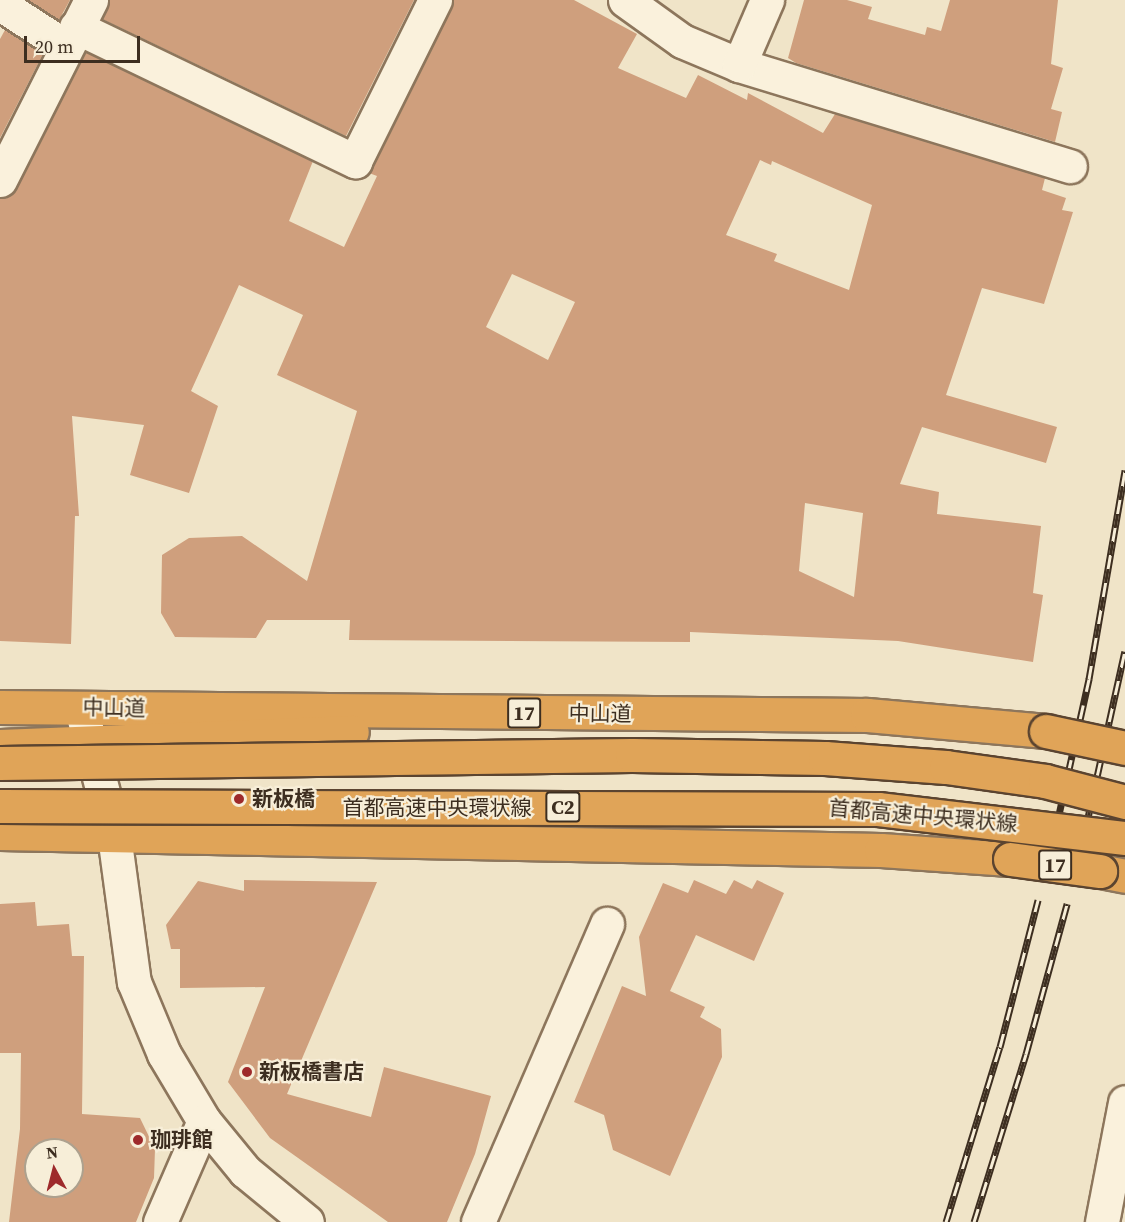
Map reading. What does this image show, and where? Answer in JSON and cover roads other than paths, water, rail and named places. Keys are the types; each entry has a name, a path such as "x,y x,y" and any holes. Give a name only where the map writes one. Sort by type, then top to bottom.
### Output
{"highway":[{"name":"中山道","path":"0,707 635,715 867,715 1046,731 1125,748"},
{"path":"0,746 459,727 635,715"},
{"path":"0,763 632,755 825,758 946,766 1045,781 1125,802"},
{"name":"首都高速中央環状線","path":"0,799 192,802 885,800 998,808 1125,823"},
{"name":"首都高速中央環状線","path":"0,806 878,809 1125,838"},
{"name":"17","path":"0,833 880,850 1010,859 1113,873"}],"street":[{"path":"0,4 77,24 355,161 435,0"},
{"path":"625,0 682,41 739,65 1070,166"},
{"path":"739,65 767,0"},
{"path":"0,180 77,24"},
{"path":"81,708 114,835 134,982 164,1054 204,1121 245,1171 307,1222"},
{"path":"478,1222 607,924"},
{"path":"1102,1222 1125,1102"},
{"path":"160,1222 204,1121"}],"railway":[{"path":"1056,828 1089,679 1125,470"},
{"path":"1085,831 1125,651"},
{"path":"946,1222 1000,1047 1038,900"},
{"path":"974,1222 1026,1054 1067,904"}],"place":[{"name":"新板橋","path":"239,799"},
{"name":"新板橋書店","path":"247,1072"},
{"name":"珈琲館","path":"138,1140"}]}
